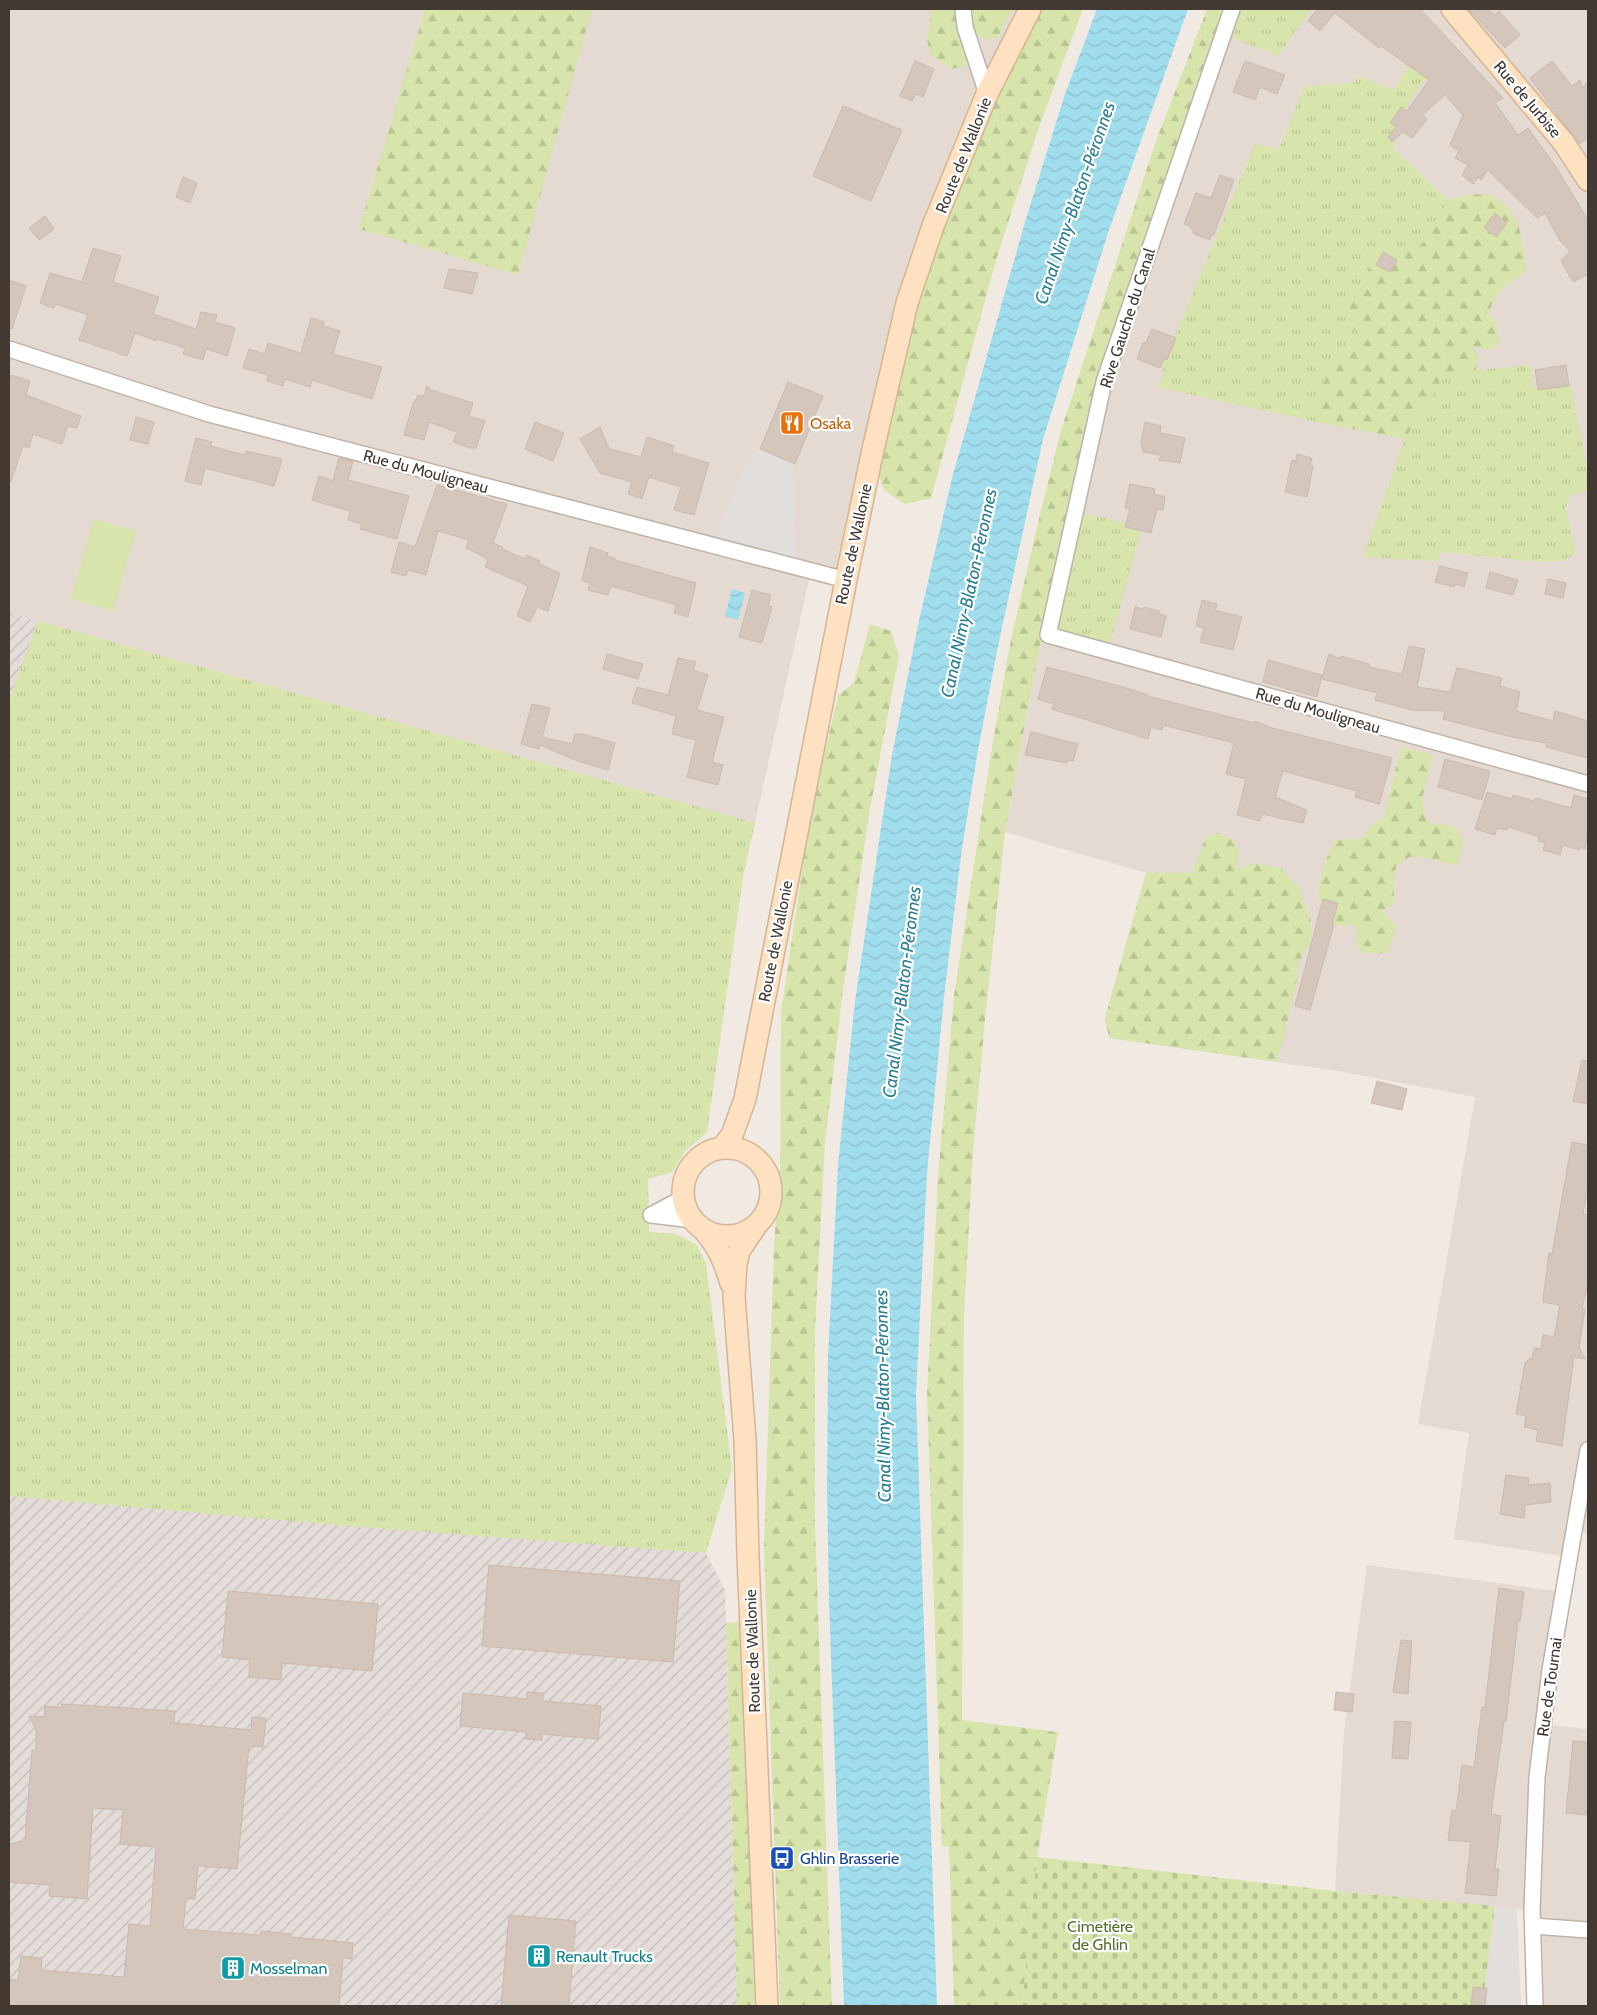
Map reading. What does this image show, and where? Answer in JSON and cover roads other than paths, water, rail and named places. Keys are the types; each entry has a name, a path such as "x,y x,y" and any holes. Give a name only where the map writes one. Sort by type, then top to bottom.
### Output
{"main road":[{"name":"Route de Wallonie","path":"745,1099 846,580 872,454 907,303 933,226 987,94 1030,9"},
{"name":"Rue de Jurbise","path":"1459,13 1564,143 1588,180"},
{"path":"722,1148 732,1135 745,1099"},
{"path":"734,1296 736,1264 739,1252 767,1209 771,1188 767,1175 751,1149 746,1134 745,1099"},
{"path":"734,1296 720,1252 713,1240 686,1210 683,1198 686,1177 696,1160 708,1152 722,1148 736,1149 749,1154 760,1163"},
{"path":"697,1224 712,1234 730,1236 747,1231 757,1224"},
{"name":"Route de Wallonie","path":"734,1296 745,1440 748,1556 767,2006"}],"street":[{"path":"964,9 965,28 987,94"},
{"name":"Rive Gauche du Canal","path":"1048,636 1104,382 1232,9"},
{"name":"Rue du Mouligneau","path":"9,349 209,414 846,580"},
{"name":"Rue du Mouligneau","path":"1048,636 1588,784"},
{"path":"683,1198 651,1215 697,1224"},
{"name":"Rue de Tournai","path":"1535,2006 1533,1877 1539,1759 1550,1670 1588,1450"},
{"path":"1533,1926 1588,1930"}],"water":[{"name":"Canal Nimy-Blaton-Péronnes","path":"1097,9 1188,9 1108,233 1043,439 998,646 978,750 961,855 944,997 927,1173 916,1395 937,2006 844,2006 829,1604 827,1486 828,1356 838,1165 855,1001 892,755 918,625 952,478 1025,222 1065,94"},
{"path":"732,589 745,593 738,620 725,616"}],"place":[{"name":"Osaka","path":"792,423"},
{"name":"Ghlin Brasserie","path":"782,1858"},
{"name":"Renault Trucks","path":"539,1956"},
{"name":"Mosselman","path":"233,1968"}],"park label":[{"name":"Cimetière de Ghlin","path":"1100,1935"}]}
